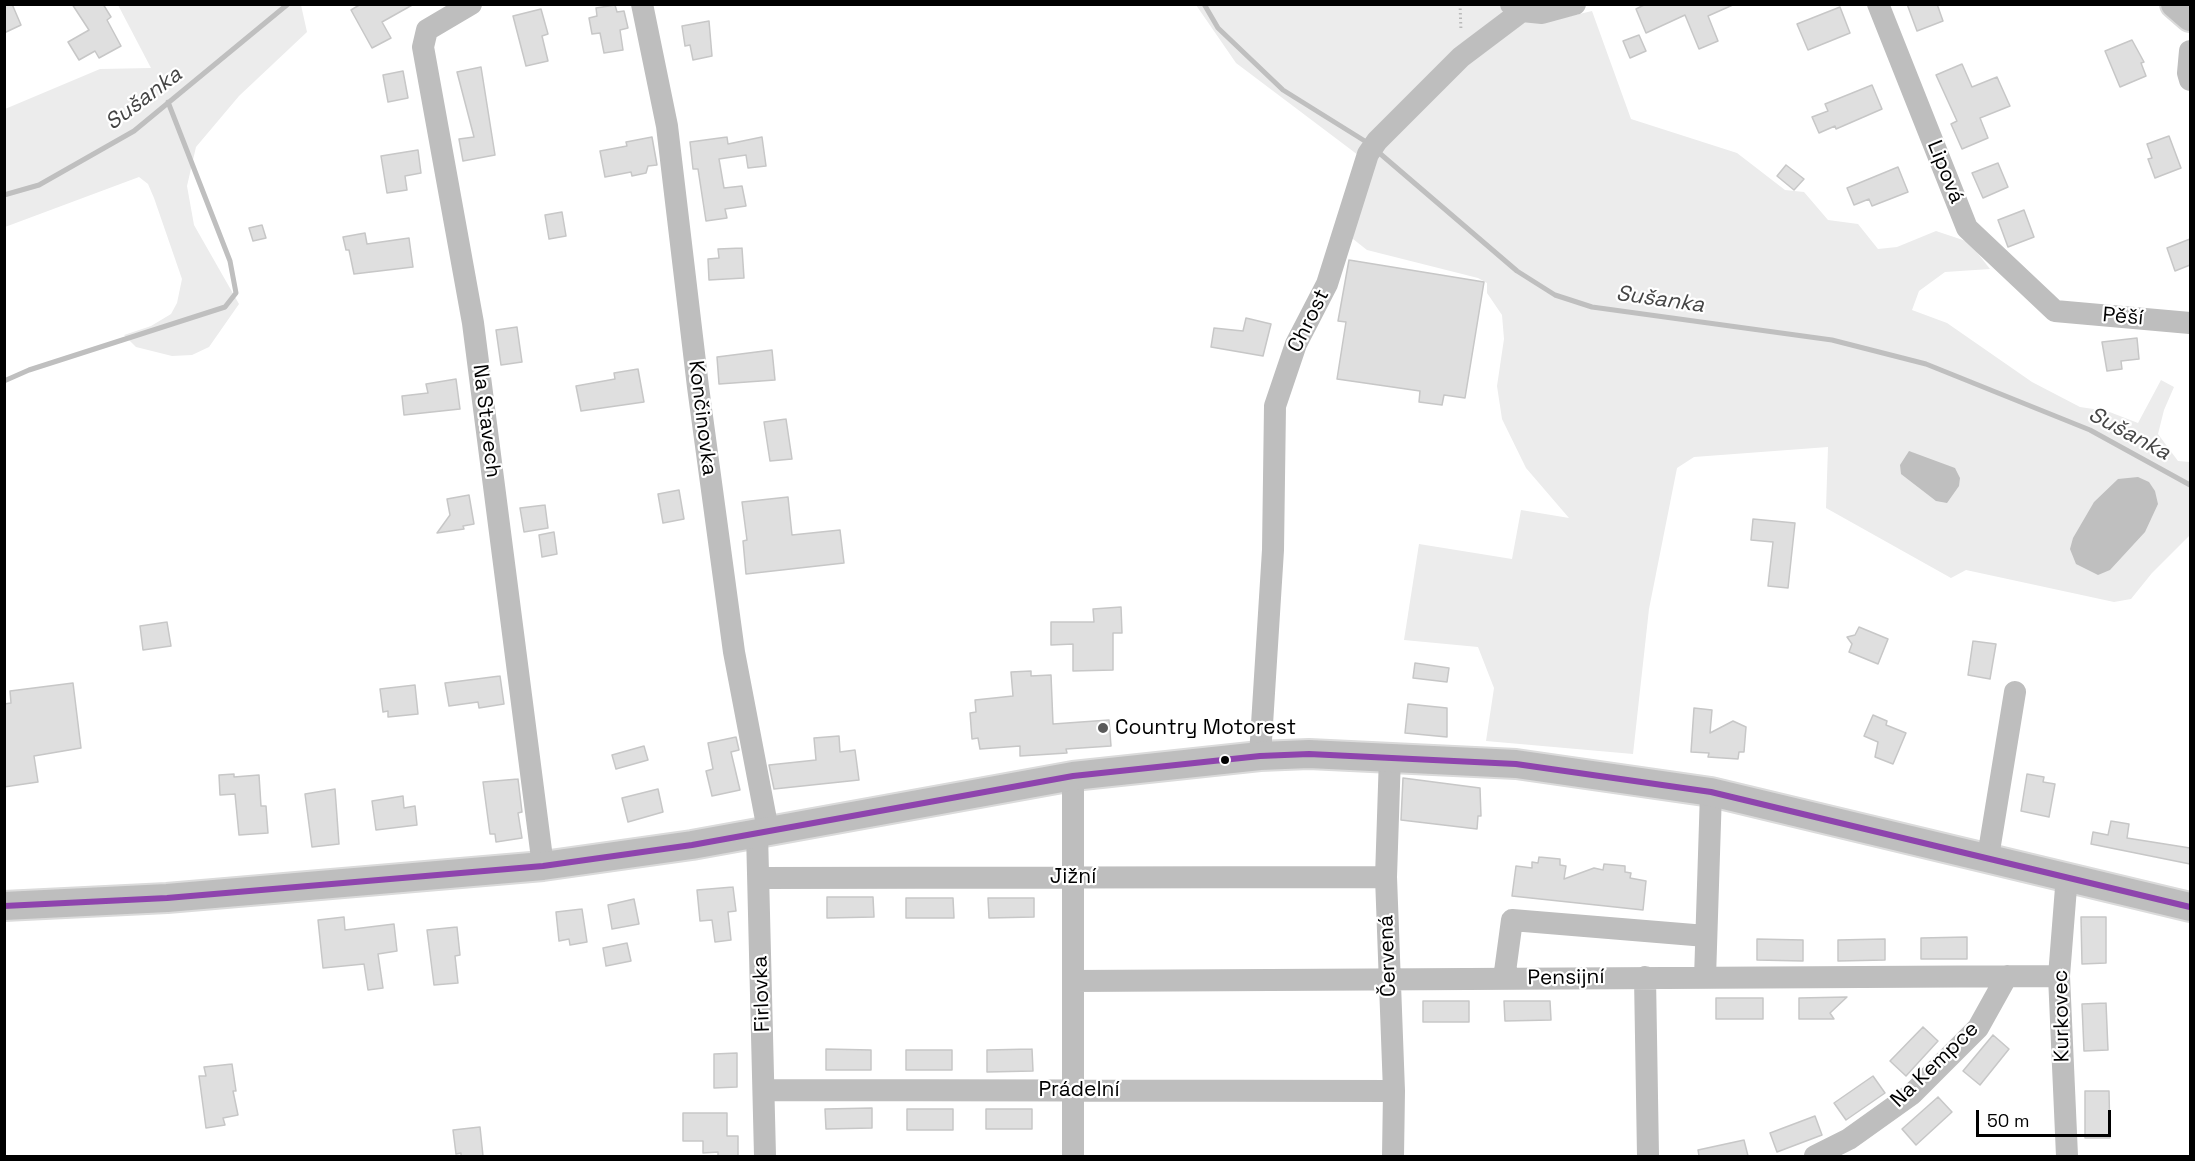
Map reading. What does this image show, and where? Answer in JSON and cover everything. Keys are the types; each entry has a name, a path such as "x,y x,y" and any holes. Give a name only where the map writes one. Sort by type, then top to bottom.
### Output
{"main road":[{"path":"2175,4 2190,17"},
{"path":"4,906 167,898 543,866 692,845 1073,776 1260,756 1390,756 1516,764 1711,792 2067,875 2190,907"}],"street":[{"name":"Na Stavech","path":"471,4 427,30 423,47 473,323 543,866"},
{"name":"Končinovka","path":"642,4 667,126 698,387 734,652 762,832"},
{"name":"Chrost","path":"1260,756 1274,550 1275,406 1296,344 1327,284 1373,147 1461,57 1517,8 1542,13 1575,4"},
{"name":"Lipová","path":"1878,4 1967,228 2055,311"},
{"path":"2190,51 2188,73 2190,80"},
{"name":"Pěší","path":"2055,311 2190,323"},
{"path":"1988,857 2015,692"},
{"name":"Červená","path":"1390,756 1386,877 1388,981 1394,1090 1392,1156"},
{"path":"1073,776 1073,1156"},
{"path":"1705,978 1711,792"},
{"name":"Firlovka","path":"762,832 759,878 765,1156"},
{"name":"Kurkovec","path":"2067,875 2060,976 2067,1156"},
{"name":"Jižní","path":"759,878 1386,877"},
{"path":"1504,979 1512,920 1706,936"},
{"name":"Na Kempce","path":"1815,1156 1849,1139 1912,1094 1978,1028 2007,976"},
{"name":"Pensijní","path":"1073,981 2060,976"},
{"path":"1645,977 1648,1156"},
{"name":"Prádelní","path":"765,1090 1394,1090"}],"shaded area":[{"path":"118,5 301,5 307,32 239,96 196,147 187,186 194,225 239,304 209,347 192,355 172,356 136,347 124,335 151,326 171,314 177,303 182,279 154,198 148,184 139,177 5,227 5,109 100,69 151,68"},
{"path":"1196,5 1501,5 1550,21 1592,11 1631,119 1737,153 1785,190 1804,192 1828,220 1858,224 1878,249 1897,247 1936,231 1969,242 1990,269 1945,272 1919,291 1912,310 1947,323 2032,382 2080,407 2107,411 2138,423 2161,380 2174,387 2164,410 2158,434 2178,461 2190,462 2190,535 2152,573 2131,599 2114,602 1966,570 1951,578 1826,508 1828,447 1694,457 1677,468 1649,609 1633,754 1486,741 1494,688 1478,647 1404,640 1419,544 1512,559 1521,510 1569,518 1526,468 1502,419 1497,386 1504,339 1502,315 1487,293 1487,283 1478,278 1367,250 1353,239 1358,155 1236,63"},
{"path":"1909,451 1955,468 1960,478 1959,486 1947,503 1936,501 1901,474 1900,465"},
{"path":"2138,477 2149,482 2155,491 2158,504 2145,532 2110,570 2098,575 2076,564 2070,549 2073,538 2094,502 2118,479"}],"building":[{"path":"4,4 12,4 21,25 4,33"},
{"path":"72,4 103,4 111,17 107,20 121,46 99,58 95,51 79,60 68,42 89,30"},
{"path":"361,4 414,4 382,22 391,38 372,48 351,10"},
{"path":"1646,4 1735,4 1708,16 1718,41 1699,49 1685,15 1646,33 1636,9"},
{"path":"1907,4 1937,4 1943,21 1917,31"},
{"path":"615,5 617,12 624,11 628,28 620,30 623,50 604,53 600,33 592,34 589,18 597,16 596,8"},
{"path":"1840,7 1850,33 1808,50 1797,24"},
{"path":"541,9 548,34 542,36 548,61 526,66 513,16"},
{"path":"709,21 712,56 693,60 690,45 685,46 682,26"},
{"path":"1639,35 1646,51 1630,58 1623,41"},
{"path":"2132,40 2144,62 2141,63 2146,76 2120,87 2105,51"},
{"path":"1962,64 1972,87 1997,77 2010,106 1980,118 1988,138 1962,149 1951,124 1957,121 1936,75"},
{"path":"481,67 495,155 463,161 459,139 474,137 457,72"},
{"path":"403,71 408,98 388,102 383,75"},
{"path":"1872,85 1882,109 1836,129 1835,126 1819,133 1812,117 1828,111 1825,104"},
{"path":"2169,136 2181,168 2155,178 2148,159 2152,158 2147,144"},
{"path":"652,137 657,165 648,166 646,173 632,176 631,172 605,177 600,151 627,146 626,142"},
{"path":"727,137 728,144 762,137 766,166 748,168 746,155 719,159 724,188 742,186 746,206 725,209 727,218 706,221 698,169 693,169 690,142"},
{"path":"418,150 421,173 405,176 407,190 387,193 381,156"},
{"path":"1998,163 2008,187 1983,198 1972,173"},
{"path":"1786,165 1804,179 1794,190 1777,176"},
{"path":"1898,167 1908,192 1872,206 1869,199 1854,205 1847,188"},
{"path":"2024,210 2034,237 2008,247 1998,220"},
{"path":"562,212 566,236 549,239 545,215"},
{"path":"262,225 266,238 253,241 249,228"},
{"path":"365,233 367,244 409,238 413,267 354,274 349,250 346,250 343,237"},
{"path":"2190,239 2190,265 2175,271 2167,248"},
{"path":"742,248 744,278 709,280 708,259 719,258 718,249"},
{"path":"1349,260 1484,282 1465,398 1444,395 1442,405 1419,402 1420,391 1337,379 1346,322 1338,321"},
{"path":"1246,318 1271,324 1263,356 1211,347 1214,328 1243,331"},
{"path":"517,327 522,362 501,365 496,330"},
{"path":"2137,338 2139,359 2121,361 2122,369 2107,371 2102,342"},
{"path":"772,350 775,380 719,384 717,357"},
{"path":"638,369 644,402 581,411 576,386 615,379 614,373"},
{"path":"456,379 460,409 404,415 402,396 428,393 426,384"},
{"path":"786,419 792,459 770,461 764,422"},
{"path":"679,490 684,519 663,523 658,494"},
{"path":"469,495 474,524 463,526 464,529 437,533 450,515 447,499"},
{"path":"788,497 792,535 840,530 844,563 746,574 743,541 747,540 742,502"},
{"path":"545,505 548,528 524,532 520,508"},
{"path":"1753,519 1795,523 1788,588 1768,586 1773,542 1751,540"},
{"path":"554,532 557,554 542,557 539,535"},
{"path":"1121,607 1122,633 1113,633 1113,670 1073,671 1073,644 1051,645 1051,622 1094,622 1093,609"},
{"path":"167,622 171,646 143,650 140,626"},
{"path":"1859,627 1888,639 1878,664 1849,652 1852,644 1847,637 1855,635"},
{"path":"1973,641 1996,644 1990,679 1968,675"},
{"path":"1415,663 1449,668 1447,682 1413,678"},
{"path":"1031,671 1031,676 1051,675 1053,724 1109,720 1111,746 1066,749 1067,753 1020,756 1020,746 980,749 978,738 972,739 970,713 976,712 975,700 1013,696 1011,672"},
{"path":"500,676 504,704 479,708 478,702 449,706 445,683"},
{"path":"73,683 81,748 34,756 38,782 4,787 4,704 11,703 10,691"},
{"path":"415,685 418,714 388,717 388,711 383,712 380,689"},
{"path":"1408,704 1447,708 1447,737 1405,733"},
{"path":"1694,708 1712,710 1710,733 1733,721 1746,727 1744,752 1739,752 1738,759 1708,757 1709,753 1691,752"},
{"path":"1873,715 1887,721 1886,725 1906,733 1893,764 1875,757 1878,742 1864,736"},
{"path":"839,736 840,752 855,750 859,780 774,789 769,765 816,760 814,738"},
{"path":"736,737 739,750 731,752 740,790 712,796 706,771 713,769 708,743"},
{"path":"644,746 648,760 616,769 612,755"},
{"path":"234,774 234,777 259,775 261,806 266,806 268,833 239,835 235,794 220,795 219,775"},
{"path":"2027,774 2044,777 2043,782 2055,784 2049,817 2021,811"},
{"path":"1403,778 1480,788 1481,816 1478,816 1477,829 1401,820"},
{"path":"518,779 522,812 518,813 522,838 496,842 495,834 490,834 483,782"},
{"path":"335,789 339,844 312,847 305,794"},
{"path":"658,789 663,812 628,822 622,798"},
{"path":"403,796 404,808 415,806 417,825 376,830 372,801"},
{"path":"2111,821 2129,824 2127,838 2190,848 2190,864 2091,844 2093,832 2108,835"},
{"path":"1539,857 1560,859 1560,865 1566,866 1564,879 1594,868 1603,870 1604,864 1625,866 1625,872 1631,873 1630,878 1646,881 1643,910 1512,896 1516,866 1532,868 1532,862 1538,863"},
{"path":"733,887 736,911 728,912 731,940 715,942 712,920 700,921 697,890"},
{"path":"827,897 873,897 874,917 827,918"},
{"path":"906,898 953,898 954,918 906,918"},
{"path":"988,898 1034,898 1034,917 989,918"},
{"path":"634,899 639,924 612,929 608,905"},
{"path":"582,909 587,942 570,945 569,939 559,941 556,912"},
{"path":"344,917 345,930 394,924 397,951 378,954 383,988 368,990 364,964 323,968 318,920"},
{"path":"2081,917 2106,917 2106,963 2082,964"},
{"path":"457,927 460,955 455,956 458,983 434,985 427,930"},
{"path":"1967,937 1967,959 1921,959 1921,938"},
{"path":"1757,939 1803,940 1803,961 1757,960"},
{"path":"1885,939 1885,960 1838,961 1838,940"},
{"path":"627,943 631,961 606,966 603,948"},
{"path":"1847,997 1830,1013 1834,1019 1799,1019 1799,998"},
{"path":"1716,998 1763,998 1763,1019 1716,1019"},
{"path":"1423,1001 1469,1001 1469,1022 1423,1022"},
{"path":"1504,1001 1550,1001 1551,1020 1505,1021"},
{"path":"2106,1003 2108,1050 2084,1051 2082,1004"},
{"path":"1923,1027 1938,1041 1906,1076 1890,1061"},
{"path":"1993,1035 2009,1049 1980,1085 1963,1071"},
{"path":"826,1049 871,1050 871,1070 826,1070"},
{"path":"1032,1049 1033,1071 987,1072 987,1050"},
{"path":"906,1050 952,1050 952,1070 906,1070"},
{"path":"737,1053 737,1087 714,1088 714,1054"},
{"path":"232,1064 236,1091 233,1091 238,1115 223,1118 225,1125 206,1128 199,1076 206,1076 204,1067"},
{"path":"1873,1076 1885,1093 1846,1120 1834,1103"},
{"path":"2085,1091 2109,1091 2110,1138 2085,1138"},
{"path":"1938,1097 1952,1112 1916,1145 1902,1129"},
{"path":"872,1108 872,1128 826,1129 825,1109"},
{"path":"907,1109 953,1109 953,1130 907,1130"},
{"path":"986,1109 1032,1109 1032,1129 986,1129"},
{"path":"683,1113 727,1113 727,1136 738,1136 738,1156 718,1156 718,1152 703,1153 703,1141 683,1141"},
{"path":"1815,1116 1822,1135 1777,1152 1770,1133"},
{"path":"480,1127 483,1156 456,1154 453,1130"},
{"path":"1744,1140 1748,1156 1699,1156 1698,1150"}],"waterway":[{"name":"Sušanka","path":"4,195 39,185 134,131 288,4"},
{"name":"Sušanka","path":"1204,4 1218,28 1283,90 1368,143"},
{"path":"4,381 29,370 225,307 236,293 230,261 168,102"},
{"name":"Sušanka","path":"1377,151 1517,271 1555,295 1592,307 1832,340 1926,364 2090,430 2190,485"}],"transit line":[{"path":"4,906 167,898 543,866 692,845 1073,776 1260,756 1309,754 1516,764 1711,792 2190,907"}],"place":[{"name":"Country Motorest","path":"1103,728"}]}
